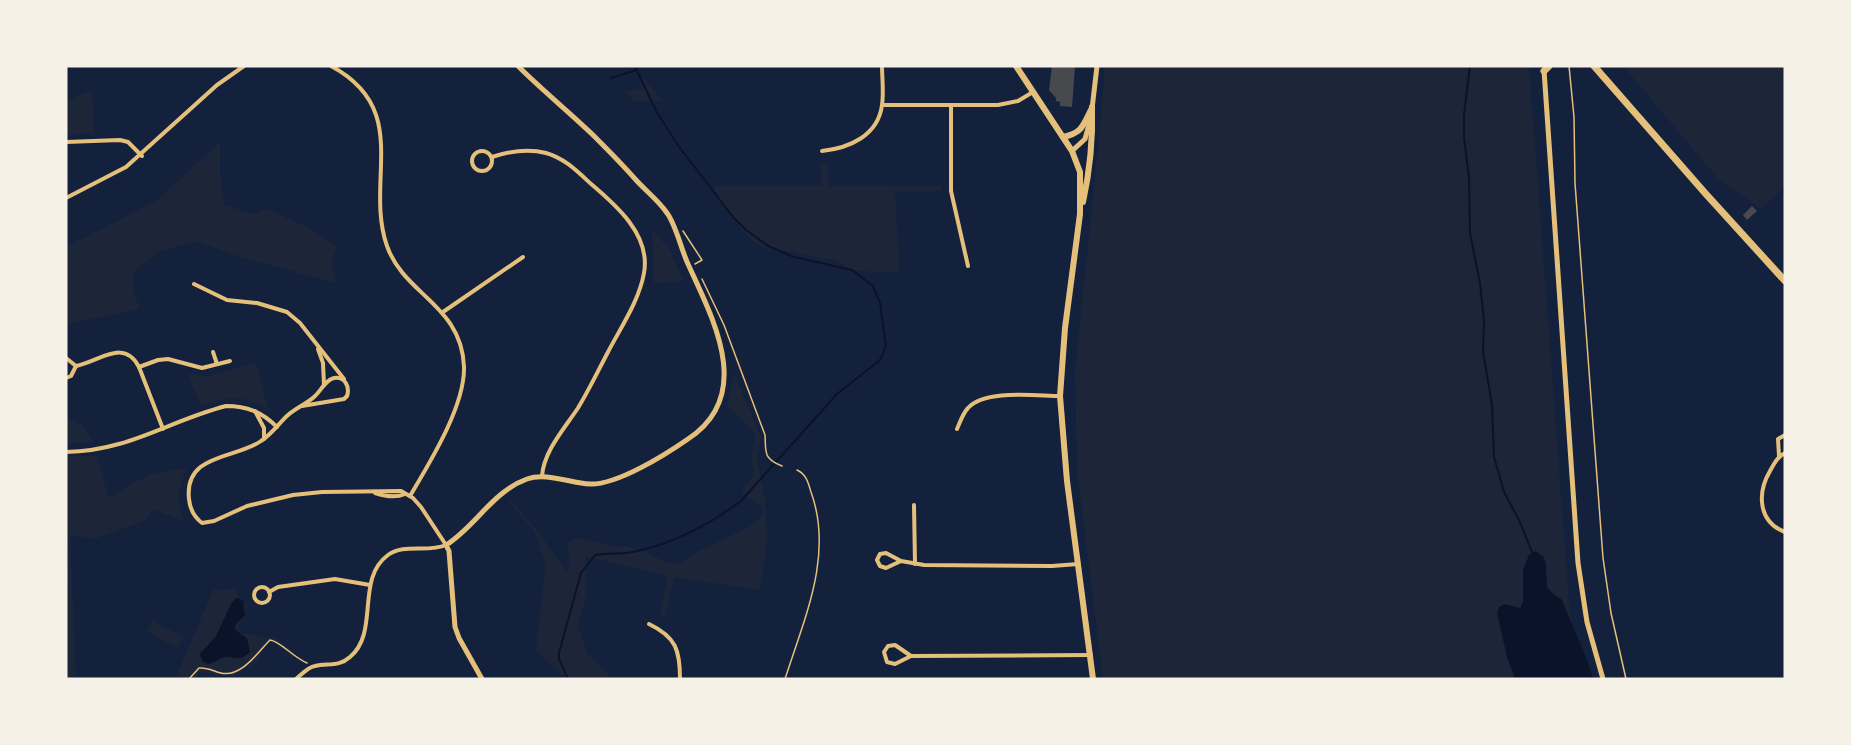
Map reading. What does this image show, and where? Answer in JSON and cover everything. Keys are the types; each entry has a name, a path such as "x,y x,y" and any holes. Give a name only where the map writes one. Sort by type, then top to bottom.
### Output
{"main road":[{"path":"1016,66 1072,152 1080,172 1080,214"},
{"path":"1595,67 1704,193 1785,280"},
{"path":"1063,136 1077,133 1092,107"},
{"path":"1092,107 1091,168 1080,214 1065,328 1060,396 1067,481 1093,679"}],"street":[{"path":"66,198 126,167 142,156 218,86 244,66"},
{"path":"331,66 351,79 362,91 372,106 380,126 383,147 382,230 389,250 400,268 443,312 458,336 462,353 463,383 455,413 408,495"},
{"path":"296,679 313,666 334,666 350,658 359,646 364,632 370,585 378,565 388,554 401,549 431,549 446,545 511,487 526,479 542,477 591,484 609,482 630,473 688,440 705,425 723,395 723,352 713,318 682,251 668,214 593,135 518,66"},
{"path":"822,151 838,149 860,140 879,118 882,105 882,66"},
{"path":"1072,152 1085,139 1097,66"},
{"path":"1545,67 1578,562 1587,622 1603,679"},
{"path":"882,105 1009,104 1033,92"},
{"path":"951,106 951,191 968,266"},
{"path":"66,142 120,140 128,142 142,156"},
{"path":"492,157 514,151 532,150 548,153 566,161 613,203 630,224 643,251 645,265 639,291 578,407 556,439 546,459 542,477"},
{"path":"478,152 486,152 492,157 492,165 486,171 478,171 473,165 473,157 478,152"},
{"path":"443,312 523,257"},
{"path":"194,284 227,300 257,303 287,312 300,323 345,380 349,391 344,399 302,406"},
{"path":"317,346 323,363 324,385"},
{"path":"66,378 76,366 123,352 129,353 139,367 163,429"},
{"path":"213,352 218,364"},
{"path":"66,358 76,366"},
{"path":"139,367 168,359 202,368 230,361"},
{"path":"345,380 334,378 324,385 315,396 288,415 264,439 213,459 196,470 189,492 193,515 202,523 208,523 247,506 277,498 322,492 401,491 421,507 449,551 455,627 482,679"},
{"path":"957,429 966,409 975,402 1002,396 1060,396"},
{"path":"66,452 113,447 226,406 238,406 254,411 266,416 277,427"},
{"path":"254,411 264,428 264,439"},
{"path":"1785,435 1778,439 1779,456 1762,487 1760,500 1763,512 1770,523 1785,532"},
{"path":"1779,456 1785,453"},
{"path":"914,506 915,564"},
{"path":"901,561 886,568 880,566 877,560 880,554 886,552 901,561 915,564 1052,566 1078,564"},
{"path":"269,591 278,587 335,579 370,585"},
{"path":"264,587 269,591 268,601 262,604 256,601 254,594 257,588 264,587"},
{"path":"649,624 660,629 673,640 679,653 680,679"},
{"path":"910,657 896,645 888,646 884,652 885,660 891,664 910,657 1091,655"}],"path":[{"path":"1569,66 1572,85 1575,183 1603,558 1611,614 1626,679"},
{"path":"681,229 702,260 694,264 696,268"},
{"path":"701,276 727,333 765,435 765,453 776,464 782,466"},
{"path":"785,679 812,600 819,542 816,506 806,476 797,470"},
{"path":"189,679 199,668 223,674 234,673 250,662 270,640 278,641 287,652 313,666"}],"shaded area":[{"path":"1105,66 1529,66 1569,603 1575,643 1584,679 1103,679 1077,469 1075,371"},
{"path":"1623,66 1785,66 1785,187 1761,209 1720,181"},
{"path":"640,74 663,101 633,101 626,91 643,89"},
{"path":"92,90 94,133 66,135 66,101"},
{"path":"220,142 220,174 224,205 254,214 267,209 305,226 337,247 331,263 336,283 240,257 196,241 158,252 133,273 134,293 140,309 66,324 66,247 156,201"},
{"path":"821,164 828,164 829,186 941,186 941,191 895,191 899,272 850,271 841,263 833,260 793,251 766,249 742,230 715,191 715,186 822,186"},
{"path":"652,229 669,249 684,281 654,283"},
{"path":"256,363 268,411 252,401 235,398 201,406 188,374 208,376"},
{"path":"734,374 761,437 757,457 765,500 767,540 760,590 674,577 664,620 660,613 668,576 585,556 586,599 577,625 588,655 613,679 567,679 536,649 546,564 534,531 509,502 511,500 537,530 566,571 570,567 567,544 578,538 616,547 627,546 668,563 678,564 699,551 747,528 761,517 763,508 741,492 754,474 751,457 756,435 727,405"},
{"path":"66,416 83,426 93,442 66,444"},
{"path":"96,455 109,498 145,477 164,471 187,469 179,496 180,510 186,522 153,509 144,521 97,538 70,536 76,679 66,679 66,457"},
{"path":"1535,551 1543,556 1546,564 1547,587 1562,600 1593,679 1515,679 1507,657 1497,613 1499,607 1505,604 1520,608 1523,602 1523,570 1529,555"},
{"path":"237,589 243,605 248,606 234,634 276,638 299,657 293,658 274,642 266,642 259,661 232,677 199,672 196,679 175,679 213,590"},
{"path":"236,598 243,600 245,615 236,624 235,630 247,638 250,652 239,658 226,657 208,664 202,661 200,654 216,636"},
{"path":"153,621 183,637 177,648 147,631"}],"building":[{"path":"1052,66 1075,66 1072,107 1060,106 1060,102 1056,101 1049,90"},
{"path":"1752,206 1757,211 1747,220 1743,215"}],"waterway":[{"path":"568,679 559,659 559,653 581,573 595,555 632,552 678,538 704,525 741,501 837,394 880,360 886,346 880,303 873,286 852,270 794,257 768,246 746,230 733,217 677,144 656,111 635,66"},
{"path":"1470,66 1464,115 1464,138 1469,178 1470,233 1480,283 1484,321 1483,352 1492,405 1494,457 1504,492 1532,552"},
{"path":"611,78 637,70"}]}
